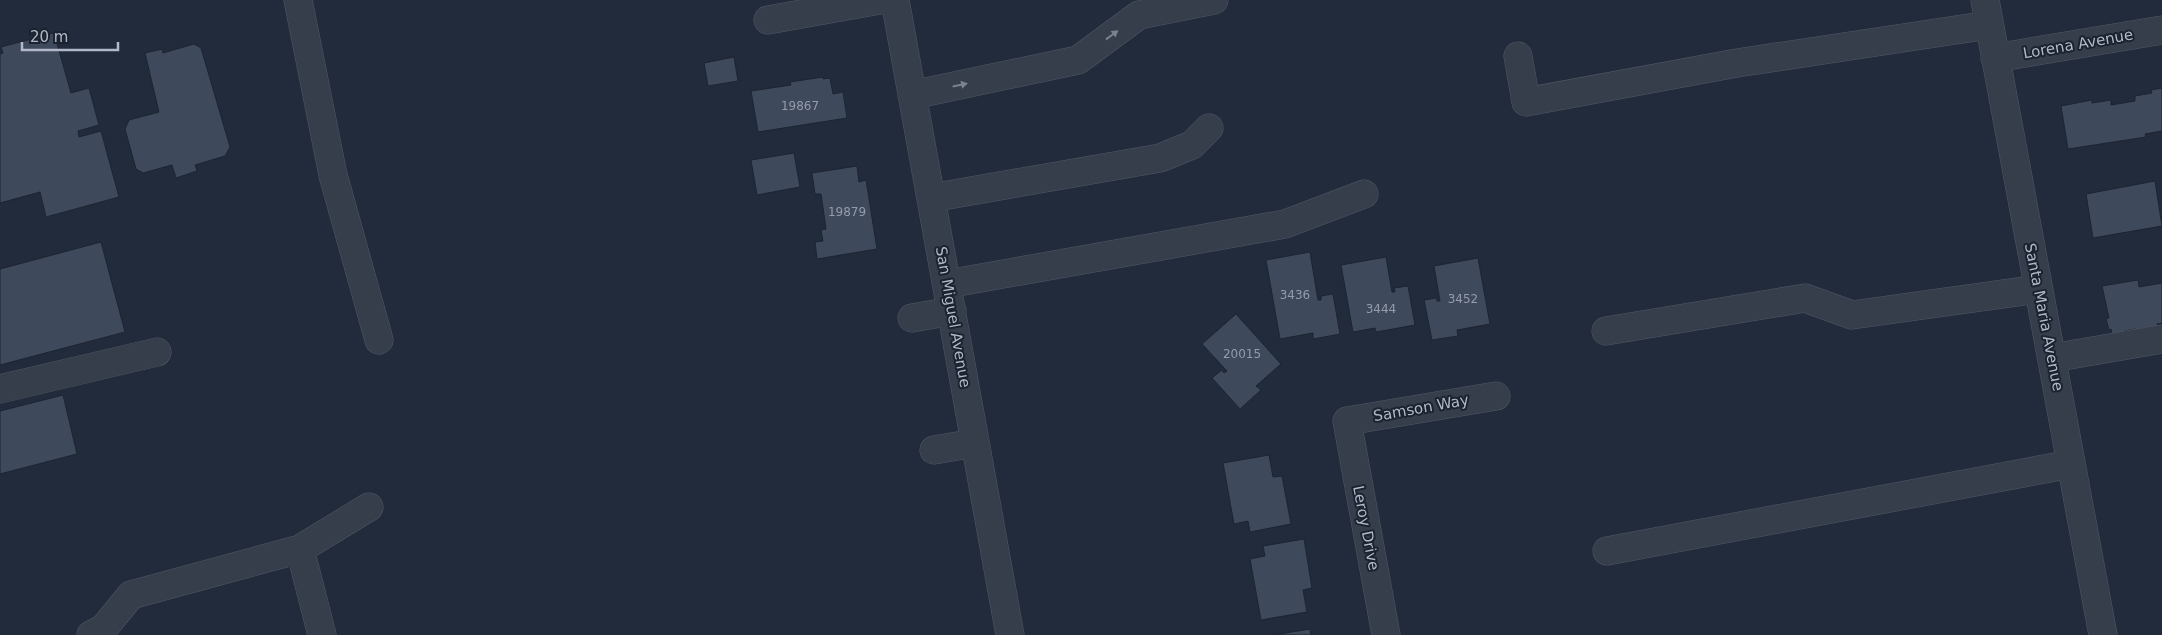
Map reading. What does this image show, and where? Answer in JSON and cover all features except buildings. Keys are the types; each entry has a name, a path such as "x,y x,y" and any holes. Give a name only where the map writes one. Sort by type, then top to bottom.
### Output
{"street":[{"path":"298,0 333,175 379,340"},
{"path":"768,20 880,0"},
{"name":"San Miguel Avenue","path":"895,0 1010,635"},
{"path":"912,95 1078,60 1137,7 1214,0"},
{"path":"1518,56 1526,102 1738,63 1987,12"},
{"name":"Santa Maria Avenue","path":"1987,12 1994,58 2103,635"},
{"name":"Lorena Avenue","path":"1994,58 2162,30"},
{"path":"931,198 1160,158 1192,145 1209,128"},
{"path":"947,284 1285,224 1364,194"},
{"path":"1606,331 1805,298 1852,315 2038,289"},
{"path":"912,318 952,311"},
{"path":"2052,358 2162,339"},
{"path":"0,389 156,352"},
{"name":"Samson Way","path":"1346,421 1496,396"},
{"name":"Leroy Drive","path":"1346,421 1386,635"},
{"path":"934,450 975,443"},
{"path":"1607,551 2071,464"},
{"path":"90,635 104,628 131,595 300,549 369,508"},
{"path":"300,549 322,635"}]}
